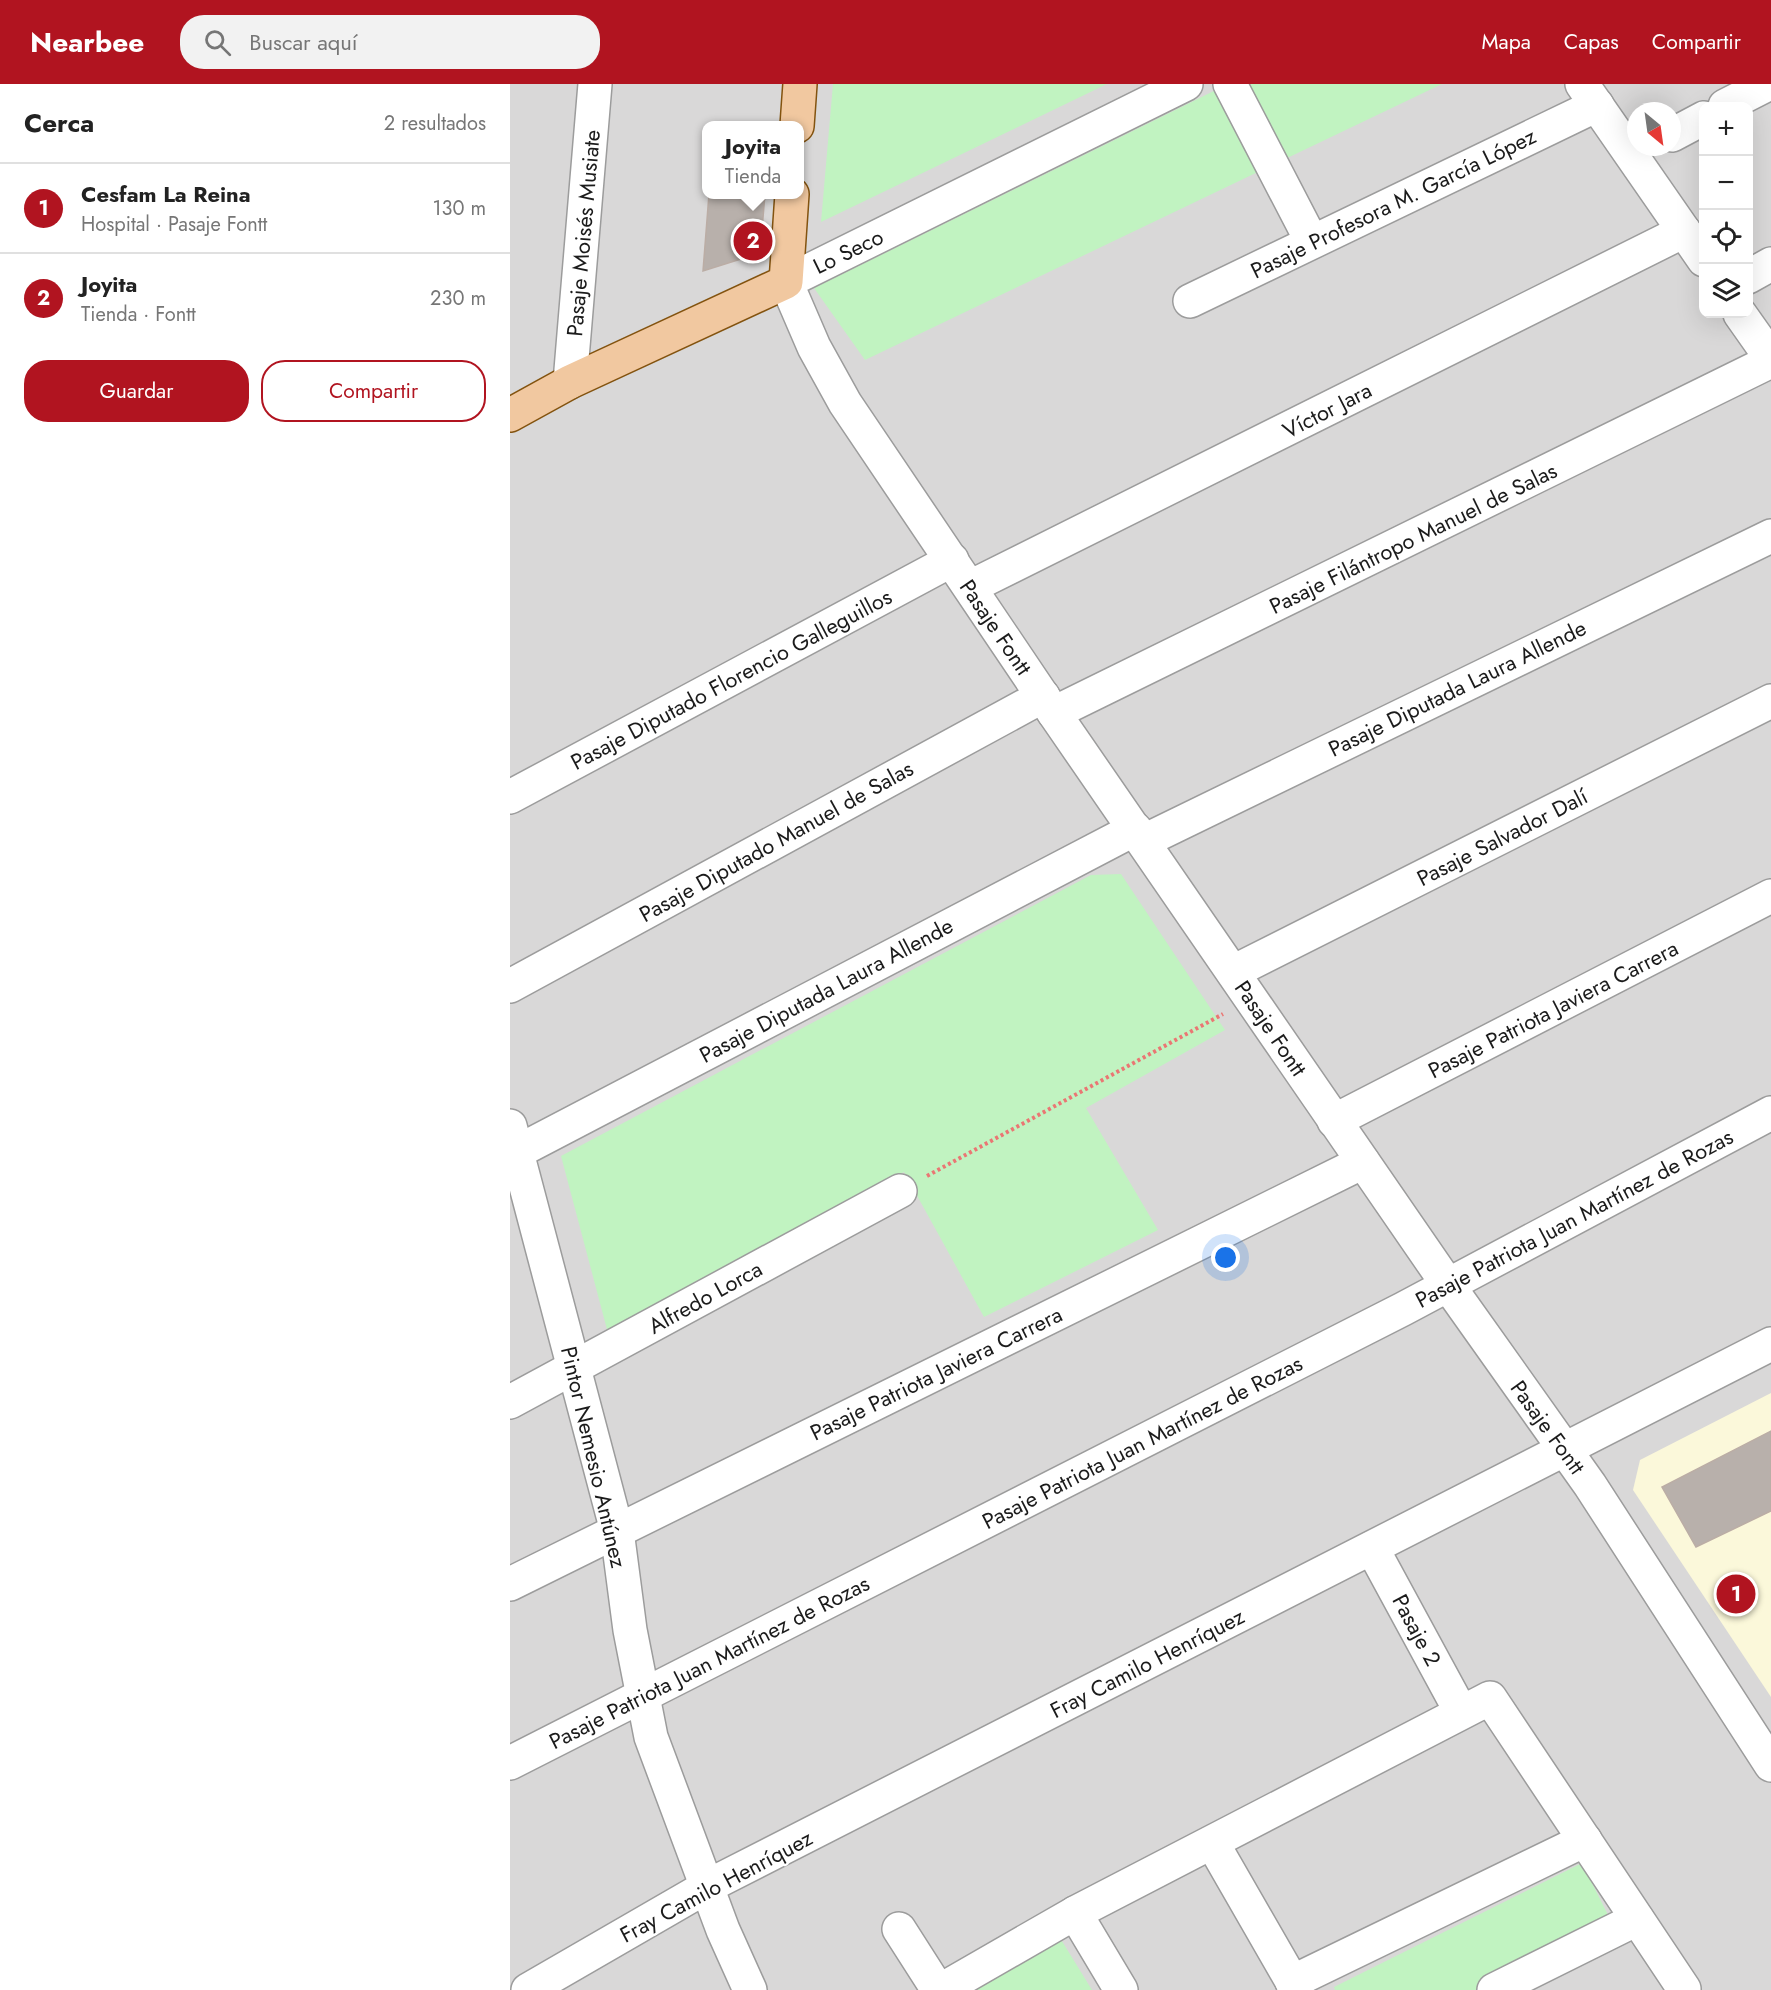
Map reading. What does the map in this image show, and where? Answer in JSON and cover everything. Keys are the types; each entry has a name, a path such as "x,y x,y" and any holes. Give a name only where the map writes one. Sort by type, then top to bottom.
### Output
{"main road":[{"path":"797,121 800,84"},
{"path":"786,282 792,199"},
{"name":"Lo Seco","path":"510,415 570,382 786,282"}],"street":[{"name":"Pasaje Moisés Musiate","path":"570,382 595,84"},
{"name":"Lo Seco","path":"786,282 1186,84"},
{"path":"1230,84 1311,240"},
{"path":"1733,102 1765,85"},
{"path":"1590,95 1627,136"},
{"name":"Pasaje Profesora M. García López","path":"1190,301 1590,95"},
{"path":"1681,130 1699,121"},
{"path":"1643,156 1684,231 1699,253"},
{"name":"Víctor Jara","path":"970,587 1684,231"},
{"path":"1753,275 1771,264"},
{"name":"Pasaje Fontt","path":"786,282 830,378 1048,705 1334,1121 1565,1450 1771,1765"},
{"path":"1743,318 1771,360"},
{"name":"Pasaje Filántropo Manuel de Salas","path":"1048,705 1771,360"},
{"name":"Pasaje Diputada Laura Allende","path":"513,1139 1139,835 1771,536"},
{"name":"Pasaje Diputado Florencio Galleguillos","path":"510,797 951,560"},
{"name":"Pasaje Salvador Dalí","path":"1233,972 1771,701"},
{"name":"Pasaje Diputado Manuel de Salas","path":"510,986 1048,705"},
{"name":"Pasaje Patriota Javiera Carrera","path":"1334,1121 1771,896"},
{"name":"Pasaje Patriota Juan Martínez de Rozas","path":"510,1763 1448,1285 1771,1113"},
{"name":"Pintor Nemesio Antúnez","path":"513,1139 520,1205 574,1368 616,1531 630,1630 651,1737 723,1930 750,1990"},
{"name":"Pasaje Patriota Javiera Carrera","path":"510,1584 1363,1162"},
{"name":"Alfredo Lorca","path":"510,1402 900,1191"},
{"name":"Fray Camilo Henríquez","path":"528,1990 708,1886 1771,1344"},
{"name":"Pasaje 2","path":"1372,1548 1461,1712"},
{"path":"899,1929 939,1990 1075,1913 1213,1844 1490,1698 1684,1989"},
{"path":"1213,1844 1294,1986 1585,1840"},
{"path":"1075,1913 1121,1990"},
{"path":"1494,1990 1637,1919"}],"path":[{"path":"900,1191 1251,999"}],"shaded area":[{"path":"510,84 1771,84 1771,1990 510,1990"},
{"path":"1771,1393 1771,1697 1633,1490 1640,1460"}],"green space":[{"path":"833,84 1107,84 821,222"},
{"path":"1228,84 1442,84 865,360 814,288"},
{"path":"1121,874 1225,1030 1086,1108 1158,1230 984,1317 904,1172 609,1337 561,1156 1091,875"},
{"path":"1582,1863 1612,1923 1477,1990 1335,1990 1334,1987"},
{"path":"1057,1933 1092,1990 967,1990"}],"building":[{"path":"709,199 765,199 760,253 703,271"},
{"path":"1771,1431 1771,1511 1696,1547 1662,1487"}],"place":[{"name":"Joyita","path":"753,241"},
{"name":"Cesfam La Reina","path":"1736,1594"}]}
